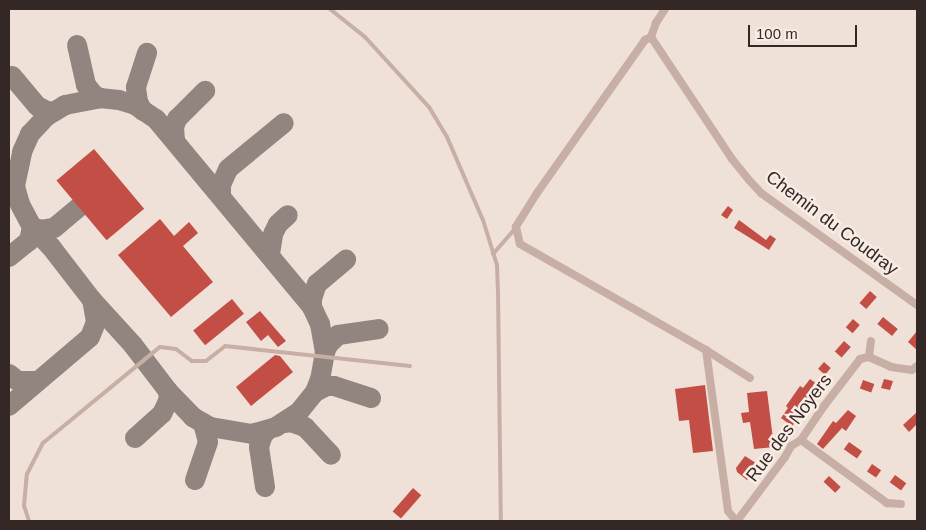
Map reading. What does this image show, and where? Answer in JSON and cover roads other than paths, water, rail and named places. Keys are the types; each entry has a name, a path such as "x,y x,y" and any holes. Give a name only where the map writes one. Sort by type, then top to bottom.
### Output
{"street":[{"path":"665,9 656,23 651,36 645,40 554,168 516,227 520,244 706,350 750,378"},
{"name":"Chemin du Coudray","path":"651,36 732,159 761,193 917,305"},
{"path":"871,341 869,357 891,367 912,370 917,366"},
{"path":"706,350 728,511 737,521"},
{"name":"Rue des Noyers","path":"737,521 780,464 791,446 801,440 860,359 869,357"},
{"path":"801,440 888,503 901,504"}],"lane":[{"path":"330,9 366,36 429,107 447,137 480,212 497,265 501,521"},
{"path":"493,254 516,227"},
{"path":"28,521 24,506 26,474 42,444 160,347 176,348 192,361 206,361 226,346 410,366"}]}
